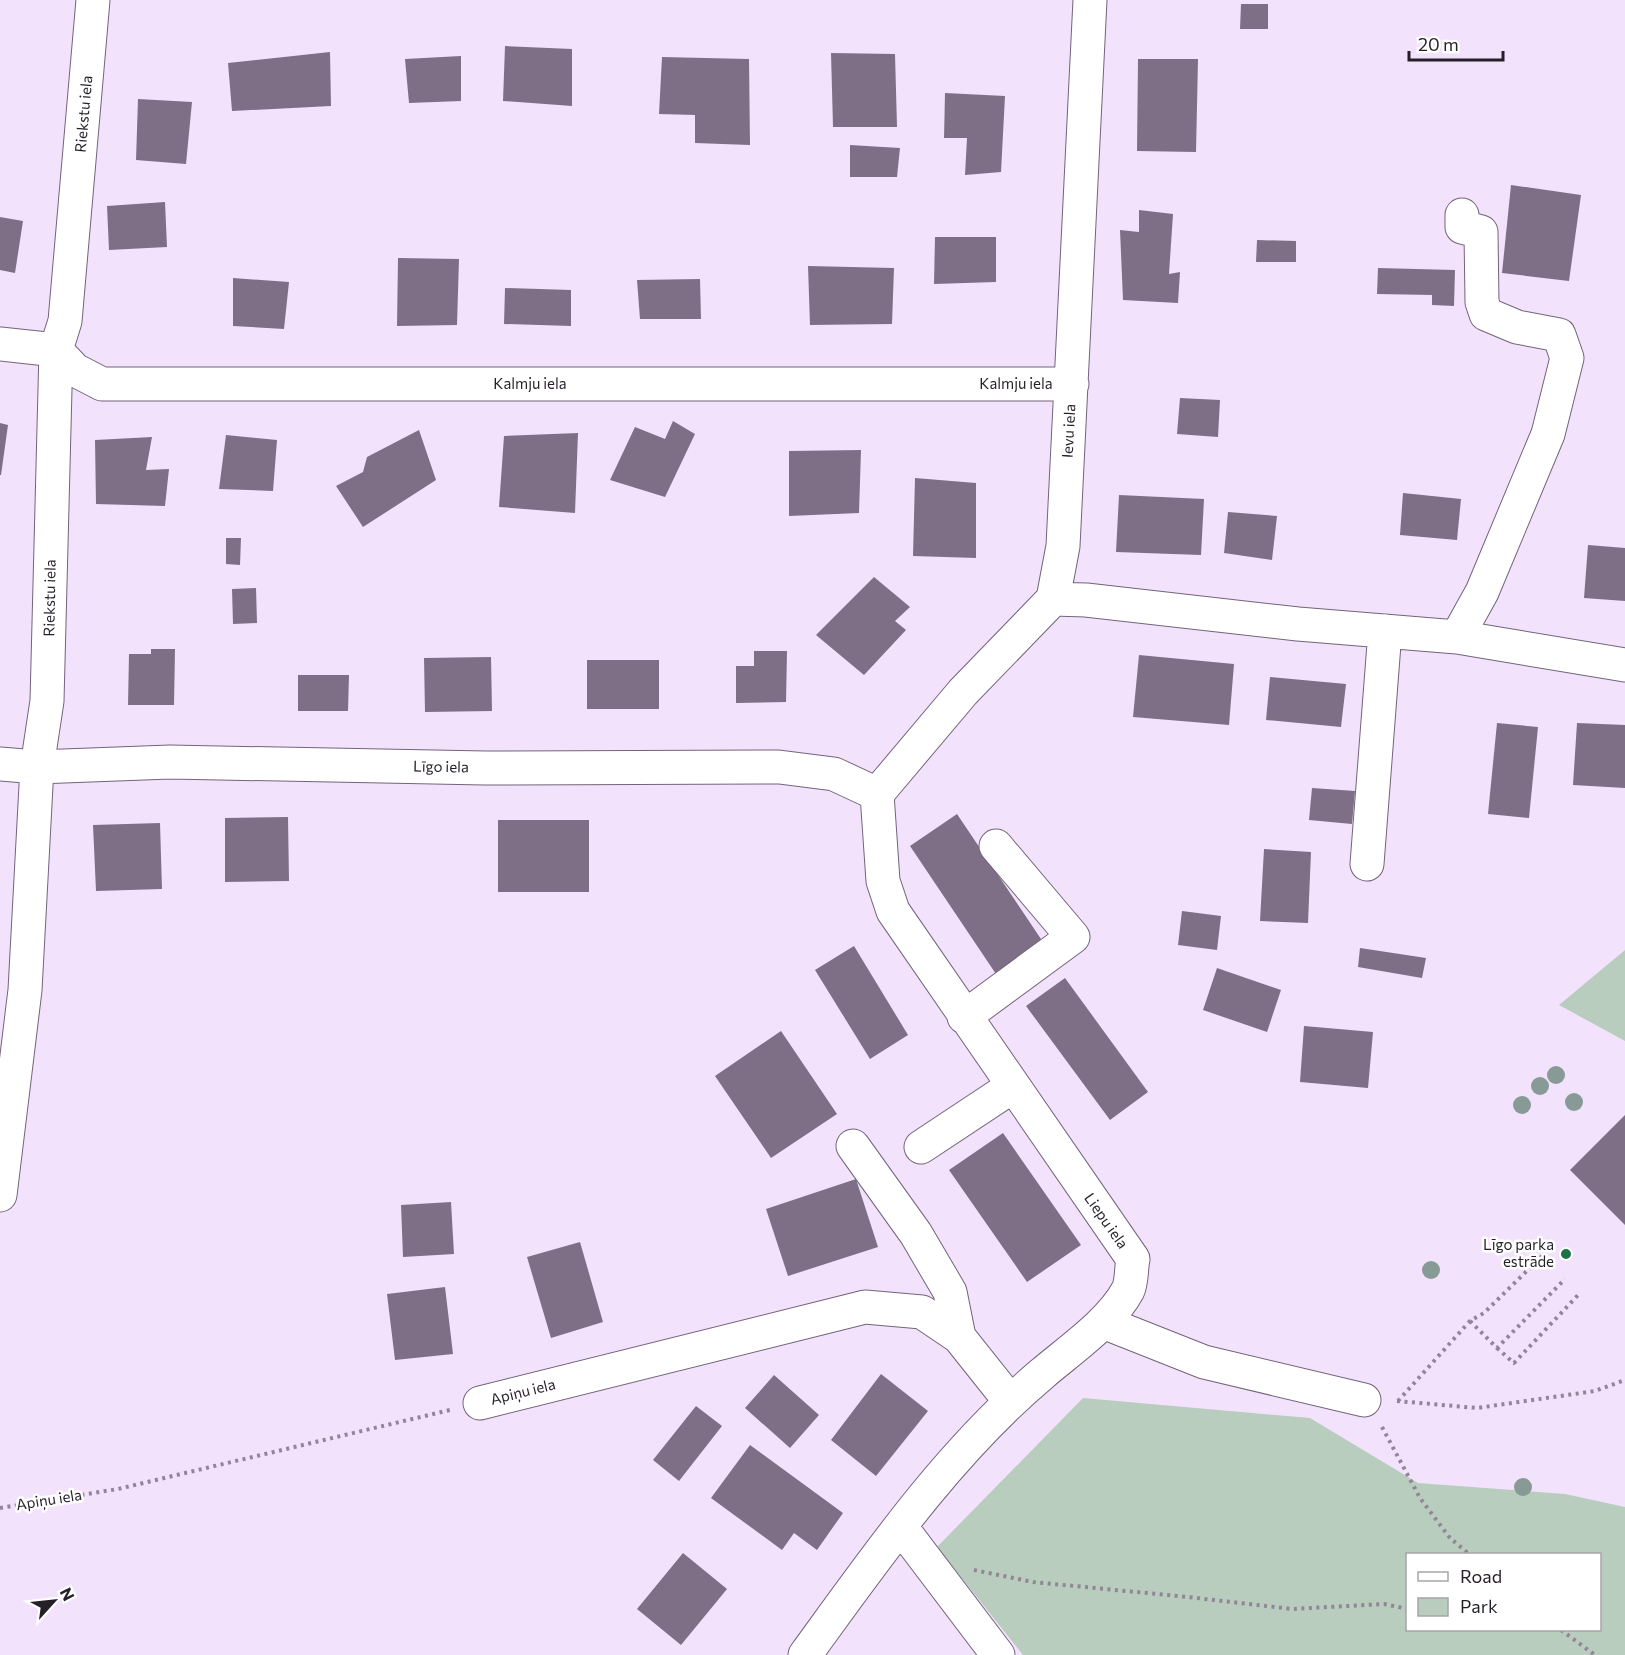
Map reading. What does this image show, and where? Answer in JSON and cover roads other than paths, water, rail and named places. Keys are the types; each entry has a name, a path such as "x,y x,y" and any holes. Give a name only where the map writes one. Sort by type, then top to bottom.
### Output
{"street":[{"name":"Riekstu iela","path":"0,1195 25,990 37,767 47,701 56,350 66,321 93,0"},
{"name":"Ievu iela","path":"1053,599 1063,546 1090,0"},
{"path":"1456,637 1482,592 1548,434 1567,358 1559,335 1517,327 1486,314 1482,302 1481,232 1462,227 1462,215"},
{"path":"0,344 56,350"},
{"name":"Kalmju iela","path":"56,350 75,370 102,384 1072,384"},
{"path":"877,794 963,692 1053,599 1086,600 1298,624 1456,637 1625,665"},
{"path":"1367,864 1385,631"},
{"name":"Līgo iela","path":"0,764 37,767 170,762 485,768 779,766 834,774 877,794"},
{"name":"Liepu iela","path":"805,1655 901,1527 973,1437 1010,1401 1103,1322 1128,1289 1133,1259 893,911 883,881 877,794"},
{"path":"964,1017 1073,937 996,846"},
{"path":"921,1147 1013,1086"},
{"path":"853,1146 916,1234 950,1292 959,1337"},
{"name":"Apiņu iela","path":"480,1403 865,1307 922,1312 959,1337 1010,1401"},
{"path":"1103,1322 1204,1362 1364,1400"},
{"path":"901,1527 998,1655"}],"place":[{"name":"Līgo parka estrāde","path":"1566,1254"}]}
